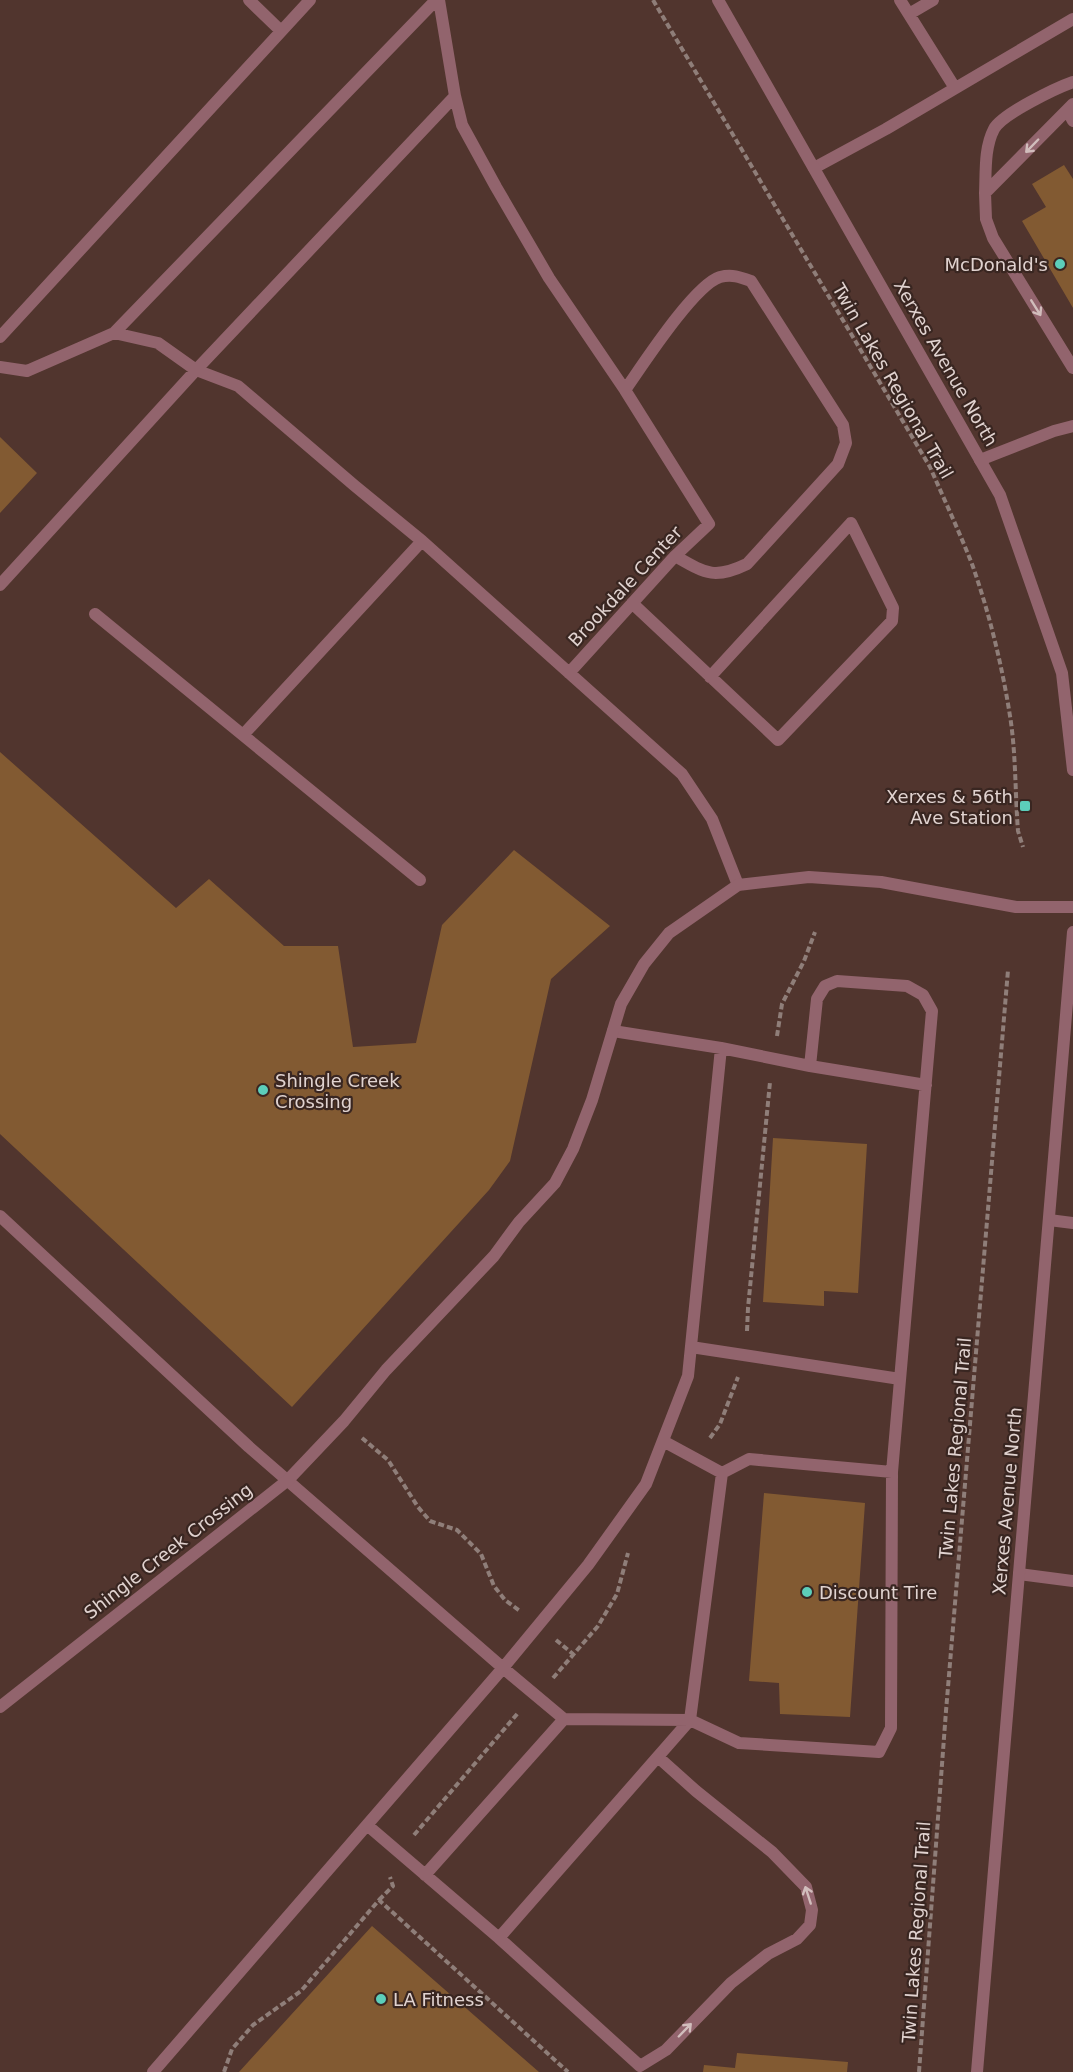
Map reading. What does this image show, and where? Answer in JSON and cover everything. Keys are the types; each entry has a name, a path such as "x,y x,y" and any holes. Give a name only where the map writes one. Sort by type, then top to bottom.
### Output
{"street":[{"path":"249,0 281,31"},
{"path":"0,337 310,0"},
{"path":"438,0 462,125 549,278 625,390 690,300 717,278 733,275 751,281 843,425 846,443 838,464 747,564 730,572 704,572 675,556"},
{"path":"0,367 27,371 114,333 438,0"},
{"name":"Xerxes Avenue North","path":"718,0 1000,495 1067,672 1073,771"},
{"path":"900,0 955,88"},
{"path":"909,14 933,0"},
{"path":"814,168 886,129 1073,19"},
{"path":"1073,82 1056,88 1016,111 994,128 987,152 986,193 986,219 993,238 1073,368"},
{"path":"0,585 196,370 455,96"},
{"path":"986,193 1071,112"},
{"path":"114,333 158,343 196,370 238,386 422,541 682,774 712,819 738,885"},
{"name":"Brookdale Center","path":"569,673 675,556 709,524 625,390"},
{"path":"980,460 1054,431 1073,426"},
{"path":"632,603 710,677 778,740 892,621 893,608 851,523 710,677"},
{"path":"243,735 422,541"},
{"path":"95,614 420,880"},
{"name":"Shingle Creek Crossing","path":"0,1707 288,1479 344,1421 386,1370 494,1256 519,1222 555,1183 573,1149 592,1100 621,1004 644,964 669,933 738,885 810,877 881,882 1016,907 1073,907"},
{"name":"Xerxes Avenue North","path":"977,2072 1073,933"},
{"path":"0,1216 249,1447 564,1719 690,1720 739,1743 879,1752 891,1728 892,1472 932,1011 923,995 907,986 837,981 825,986 817,999 810,1066"},
{"path":"613,1031 926,1085"},
{"path":"153,2072 503,1668 588,1565 646,1484 688,1376 721,1048"},
{"path":"1049,1220 1073,1223"},
{"path":"691,1347 900,1379"},
{"path":"663,1441 722,1473"},
{"path":"722,1473 748,1458 892,1472"},
{"path":"499,1938 690,1720 722,1473"},
{"path":"1019,1574 1073,1581"},
{"path":"425,1875 564,1719"},
{"path":"367,1825 499,1938 640,2066 666,2050 731,1983 768,1954 797,1939 810,1925 812,1910 806,1887 772,1852 658,1757"}],"path":[{"name":"Twin Lakes Regional Trail","path":"653,0 930,467 953,519 972,565 984,603 1002,678 1010,717 1018,831 1023,847"},
{"name":"Twin Lakes Regional Trail","path":"919,2072 946,1711 1008,969"},
{"path":"344,1421 388,1460 418,1507 430,1521 457,1530 481,1554 494,1586 505,1600 573,1654"},
{"path":"224,2072 232,2049 253,2025 301,1991 379,1900 568,2072"}],"shaded area":[{"name":"Shingle Creek Crossing","path":"0,0 1073,0 1073,2072 0,2072"}],"building":[{"name":"McDonald's","path":"1064,165 1073,179 1073,308 1022,221 1046,207 1032,184"},
{"path":"0,437 37,473 0,513"},
{"name":"Shingle Creek Crossing","path":"0,752 176,908 209,879 284,946 338,946 353,1047 416,1043 442,925 514,850 610,926 551,979 510,1161 489,1190 292,1407 0,1134"},
{"path":"773,1138 867,1144 858,1293 824,1291 824,1306 763,1302"},
{"name":"Discount Tire","path":"764,1493 865,1503 850,1717 780,1714 779,1683 749,1681"},
{"name":"LA Fitness","path":"372,1926 539,2072 239,2072"},
{"path":"737,2053 848,2062 847,2072 703,2072 704,2065 735,2068"}],"place":[{"name":"McDonald's","path":"1060,264"},
{"name":"Xerxes & 56th Ave Station","path":"1025,806"},
{"name":"Shingle Creek Crossing","path":"263,1090"},
{"name":"Discount Tire","path":"807,1592"},
{"name":"LA Fitness","path":"381,1999"}]}
